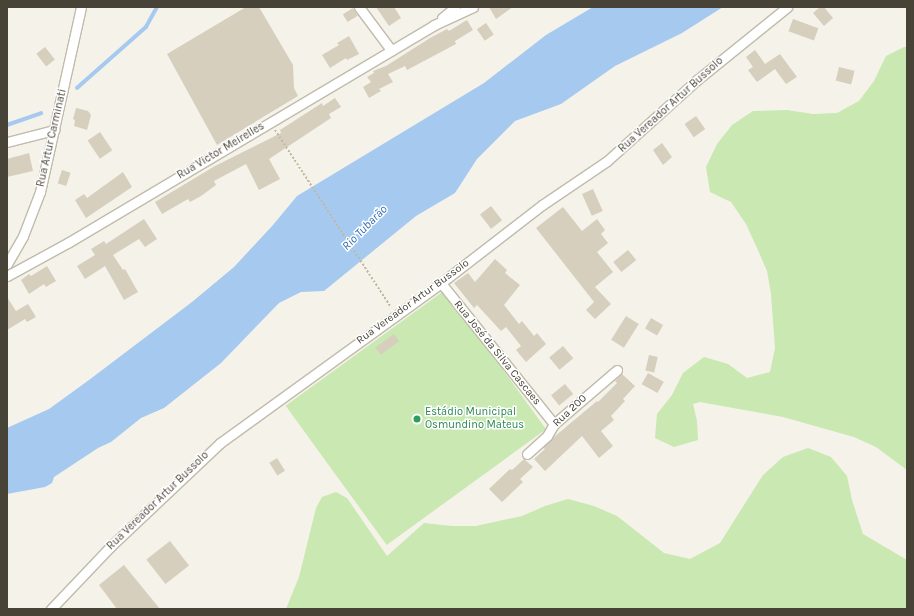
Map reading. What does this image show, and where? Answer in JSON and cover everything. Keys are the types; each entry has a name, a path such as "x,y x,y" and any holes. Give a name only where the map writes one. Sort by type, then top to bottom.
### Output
{"street":[{"name":"Rua Artur Carminati","path":"7,264 23,236 41,187 81,7"},
{"path":"359,7 391,50"},
{"path":"434,24 455,7"},
{"path":"434,24 473,7"},
{"name":"Rua Vereador Artur Bussolo","path":"51,609 110,547 209,452 234,431 441,282 542,205 607,161 697,80 787,7"},
{"name":"Rua Victor Meirelles","path":"7,276 69,242 434,24"},
{"path":"7,142 54,130"},
{"name":"Rua José da Silva Cascaes","path":"441,282 554,424"},
{"name":"Rua 200","path":"527,454 547,436 554,424 617,370"}],"path":[{"path":"270,122 396,315"}],"green space":[{"path":"907,47 907,470 876,447 854,437 783,417 700,402 693,404 697,421 698,440 674,447 655,438 657,414 672,395 683,373 704,357 728,364 747,378 770,372 775,348 771,294 767,271 746,224 731,202 710,192 706,167 717,144 732,125 753,111 787,110 813,114 837,113 859,101 874,81 886,56"},
{"name":"Estádio Municipal Osmundino Mateus","path":"445,290 546,429 387,545 286,406"},
{"path":"808,448 831,457 847,476 852,500 863,534 907,560 907,609 286,609 299,577 316,508 322,497 336,492 347,498 387,556 424,523 452,526 476,526 522,516 545,506 568,499 594,506 617,516 664,553 690,559 720,543 763,475 783,457"}],"water":[{"name":"Rio Tubarão","path":"593,7 723,7 682,33 615,66 561,104 515,121 477,159 455,193 416,216 324,291 301,292 279,303 221,363 164,408 141,418 111,442 98,448 54,477 52,483 45,487 7,494 7,428 49,409 192,302 234,267 273,225 297,196 484,83 546,35"}],"building":[{"path":"246,7 259,7 293,65 294,88 298,96 217,145 167,54"},
{"path":"376,7 394,7 401,18 389,26"},
{"path":"489,7 513,7 496,19"},
{"path":"820,7 824,7 833,18 824,26 813,13"},
{"path":"353,8 358,16 348,22 343,14"},
{"path":"793,19 818,28 814,40 789,31"},
{"path":"467,20 473,30 455,41 456,44 407,70 405,66 388,74 393,82 379,89 381,91 369,98 363,87 371,82 367,77 374,73 373,71 386,66 430,38 447,29 449,31"},
{"path":"486,23 494,35 485,41 477,29"},
{"path":"349,36 359,54 347,60 346,58 330,68 322,55 339,45 337,43"},
{"path":"45,47 55,60 46,66 36,54"},
{"path":"755,50 765,64 780,54 797,77 786,84 775,69 757,82 748,70 753,67 746,57"},
{"path":"839,67 855,71 851,84 836,81"},
{"path":"335,98 341,107 329,114 331,118 269,159 280,179 259,190 246,164 214,181 216,185 201,196 190,202 188,199 162,214 155,202 215,166 281,133 280,130 322,103 323,106"},
{"path":"76,108 88,111 91,115 87,130 74,126 75,120 73,119"},
{"path":"696,116 705,129 694,137 685,124"},
{"path":"100,132 112,150 100,159 88,140"},
{"path":"662,143 672,157 663,165 653,150"},
{"path":"29,153 33,171 7,177 7,159"},
{"path":"62,170 71,173 66,186 58,183"},
{"path":"123,172 132,187 86,218 75,200 84,194 87,198"},
{"path":"593,189 603,211 592,216 582,194"},
{"path":"491,206 502,220 491,229 480,215"},
{"path":"563,207 582,231 597,219 605,230 601,234 608,243 597,252 613,272 595,287 611,304 595,319 586,310 594,302 536,228"},
{"path":"144,219 157,239 145,247 139,239 113,255 123,270 125,269 138,292 124,300 105,266 85,279 77,266 95,255 91,249 104,241 106,244"},
{"path":"628,250 636,260 621,272 613,262"},
{"path":"495,259 507,270 505,273 520,285 504,305 519,324 522,321 534,336 537,333 546,344 526,362 516,350 521,346 506,327 501,331 477,305 474,308 454,283 468,273 475,282"},
{"path":"47,266 56,281 46,287 44,284 29,294 21,280 29,274 31,276"},
{"path":"7,297 16,311 28,304 36,317 27,322 25,319 7,330"},
{"path":"626,316 639,324 624,348 611,340"},
{"path":"651,318 663,325 657,335 645,328"},
{"path":"394,334 399,341 381,355 375,348"},
{"path":"563,346 573,358 559,370 549,358"},
{"path":"649,355 658,357 654,373 645,371"},
{"path":"648,373 664,382 657,393 642,384"},
{"path":"622,374 635,386 623,399 625,401 611,416 614,420 601,431 613,446 599,458 582,436 545,471 534,459 545,449 543,448 554,437 597,401 598,402 617,383 615,381"},
{"path":"565,384 573,394 559,405 551,395"},
{"path":"277,458 285,471 277,475 269,463"},
{"path":"524,459 533,467 520,479 523,482 502,502 489,489 510,469 512,470"},
{"path":"170,541 189,565 165,584 146,559"},
{"path":"124,565 160,609 117,609 99,585"}],"waterway":[{"path":"77,88 146,27 157,7"},
{"path":"7,125 41,113"}],"place":[{"name":"Estádio Municipal Osmundino Mateus","path":"417,419"}]}
